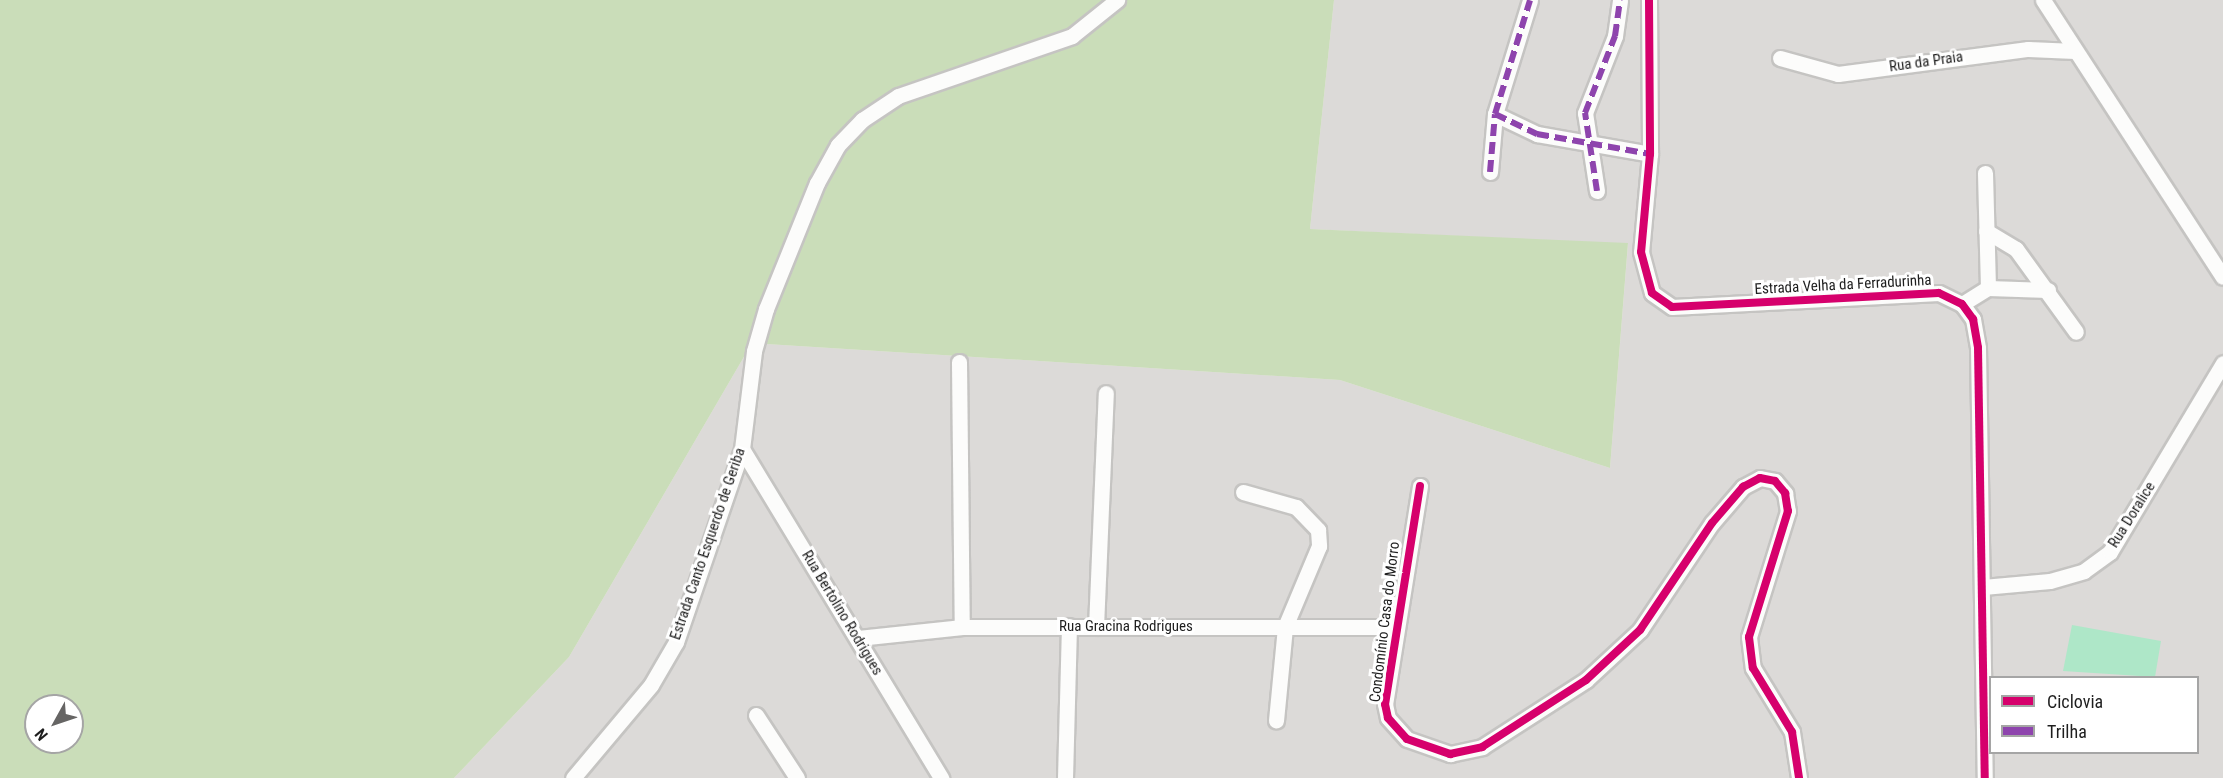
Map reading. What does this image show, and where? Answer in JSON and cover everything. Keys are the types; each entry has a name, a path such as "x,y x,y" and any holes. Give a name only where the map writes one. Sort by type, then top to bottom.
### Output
{"street":[{"name":"Estrada Canto Esquerdo de Geriba","path":"573,778 651,685 676,642 742,449 754,351 766,309 817,183 838,145 862,120 898,96 1072,36 1117,0"},
{"path":"1490,172 1495,114 1530,0"},
{"path":"1597,190 1586,142 1585,113 1615,36 1620,0"},
{"name":"Estrada Velha da Ferradurinha","path":"1649,0 1650,154 1644,276 1652,293 1672,307 1939,293 1962,304"},
{"path":"2043,0 2223,277"},
{"name":"Rua da Praia","path":"1780,58 1838,74 2028,49 2075,51"},
{"path":"1495,114 1538,134 1650,154"},
{"path":"1985,173 1988,288"},
{"path":"1986,231 2016,249 2048,290 2076,332"},
{"path":"1985,778 1978,348 1973,319 1962,304 1988,288 2048,290"},
{"path":"959,362 962,627"},
{"name":"Rua Doralice","path":"1983,587 2050,581 2084,572 2110,552 2223,363"},
{"path":"1096,627 1106,393"},
{"name":"Rua Bertolino Rodrigues","path":"742,449 858,638 938,777"},
{"name":"Condomínio Casa do Morro","path":"1420,486 1395,627 1385,704 1396,730 1450,754 1482,747 1587,680 1640,630 1712,523 1743,487 1760,478 1775,481 1785,493 1788,511 1749,637 1753,668 1792,732 1799,778"},
{"path":"1243,492 1296,507 1318,530 1319,546 1285,627 1276,721"},
{"path":"1065,778 1069,626"},
{"name":"Rua Gracina Rodrigues","path":"858,638 962,627 1395,627"},
{"path":"756,715 797,778"}],"shaded area":[{"path":"1334,0 2223,0 2223,778 454,778 569,657 752,343 1340,380 1610,468 1628,244 1310,229"}],"green space":[{"path":"0,0 1334,0 1310,229 1628,243 1610,468 1340,380 752,343 569,657 454,778 0,778"},
{"path":"2072,625 2161,641 2155,676 2063,671"}],"marked path":[{"path":"1490,172 1495,114 1530,0"},
{"path":"1597,191 1585,113 1615,36 1620,0"},
{"path":"1495,114 1537,134 1650,154"}],"cycle path":[{"path":"1649,0 1650,154 1641,252 1652,293 1672,307 1939,293 1962,304 1973,319 1978,348 1985,778"},
{"path":"1420,486 1385,704 1388,718 1407,739 1450,754 1482,747 1586,680 1640,630 1712,523 1743,487 1760,478 1775,481 1785,493 1788,511 1749,637 1753,668 1792,732 1799,778"}]}
